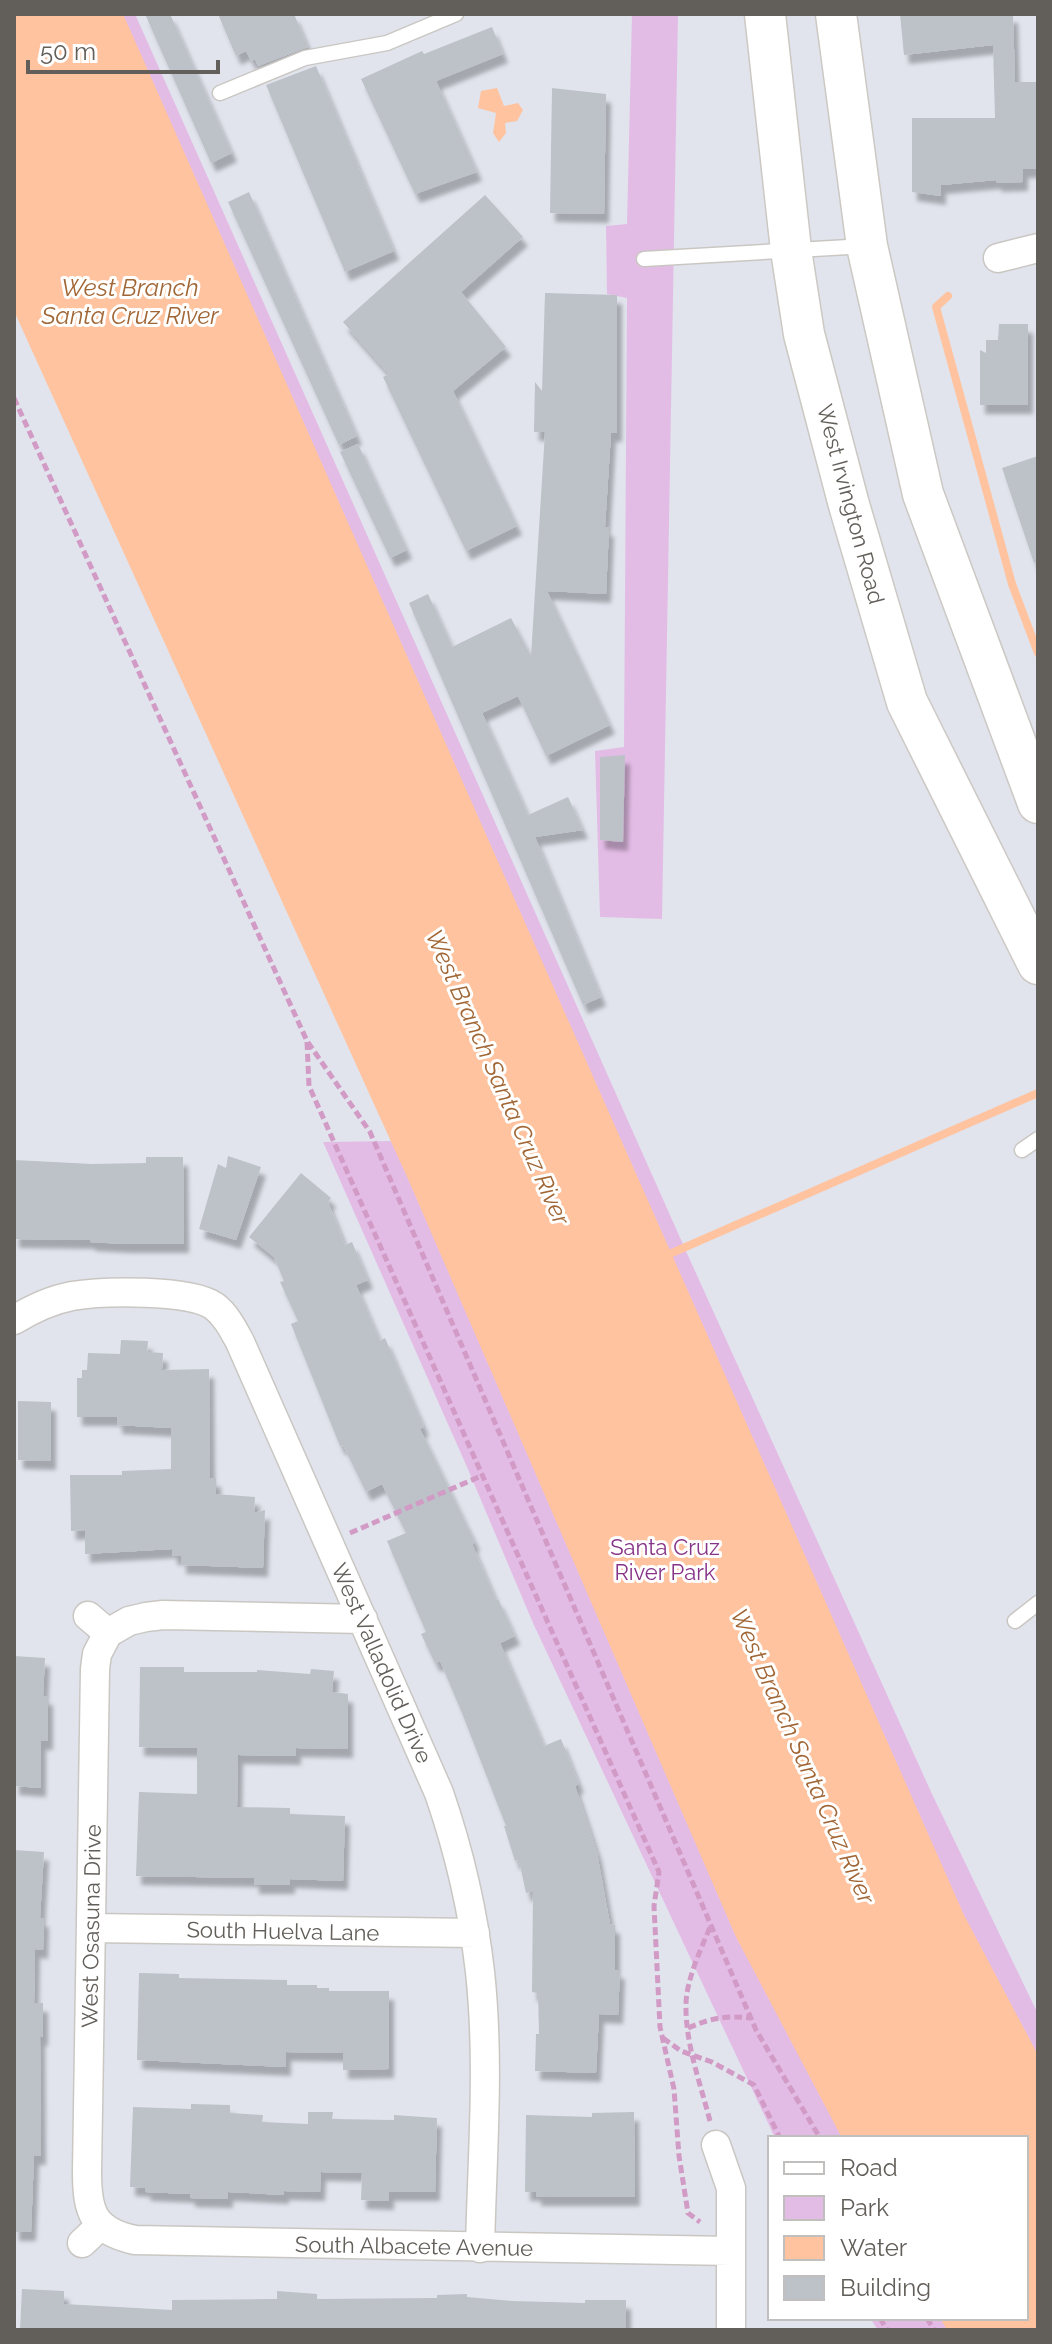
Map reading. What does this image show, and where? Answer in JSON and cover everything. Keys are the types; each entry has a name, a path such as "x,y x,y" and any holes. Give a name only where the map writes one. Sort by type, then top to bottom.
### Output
{"main road":[{"name":"West Irvington Road","path":"765,14 791,250 804,334 849,505 907,702 1038,964"},
{"path":"836,14 867,246 923,494 1038,803"}],"street":[{"path":"998,258 1038,248"},
{"name":"West Valladolid Drive","path":"14,1320 50,1302 94,1293 218,1298 439,1793 461,1864 475,1933 484,2047 480,2248"},
{"name":"West Osasuna Drive","path":"91,2234 87,2192 95,1669 103,1626 163,1615 363,1619"},
{"name":"South Huelva Lane","path":"91,1928 475,1933"},
{"path":"716,2145 731,2188 731,2330"},
{"name":"South Albacete Avenue","path":"91,2234 135,2240 731,2251"}],"lane":[{"path":"220,93 305,58 387,43 456,14"},
{"path":"644,259 867,246"},
{"path":"1022,1150 1038,1139"},
{"path":"1015,1621 1038,1603"}],"path":[{"path":"14,398 307,1041 370,1132 751,2018 819,2136"},
{"path":"307,1041 309,1086 659,1872 654,1906 662,2037 674,2089 679,2156 688,2213 700,2222"},
{"path":"329,1543 481,1476"},
{"path":"711,1924 686,2001 693,2055 716,2145"},
{"path":"688,2028 713,2017 751,2018"},
{"path":"662,2037 681,2051 712,2062 754,2085 779,2136"}],"green space":[{"name":"West Branch Santa Cruz River","path":"14,14 135,14 690,1260 932,1794 1038,2014 1038,2330 878,2330 871,2320 1028,2320 1028,2136 774,2136 533,1623 323,1142 394,1141"},
{"path":"632,14 678,14 662,919 600,917 595,751 624,747 627,298 607,294 606,226 627,224"}],"water":[{"name":"West Branch Santa Cruz River","path":"14,14 123,14 964,1915 1038,2055 1038,2330 947,2330 941,2320 1028,2320 1028,2136 841,2136 736,1937 408,1179 14,311"},
{"path":"497,88 504,106 518,103 523,110 517,121 505,123 506,133 499,142 493,133 496,113 478,108 481,91"}],"building":[{"path":"145,14 170,14 232,153 211,163"},
{"path":"218,14 294,14 308,47 258,66 246,51 236,56"},
{"path":"900,14 1013,14 1015,82 1038,82 1038,169 1023,169 1023,182 997,183 996,180 941,185 941,196 912,192 912,118 995,118 993,45 904,55"},
{"path":"492,27 503,54 436,81 477,172 415,194 361,79 422,51 424,54"},
{"path":"316,66 394,251 345,272 266,85"},
{"path":"552,88 606,94 604,214 550,213"},
{"path":"249,192 357,436 339,445 228,202"},
{"path":"485,195 523,237 461,292 506,347 453,391 517,526 466,551 383,377 389,374 343,322"},
{"path":"545,293 617,295 617,433 611,433 605,527 609,528 606,594 547,591 610,725 546,756 518,696 482,713 528,815 568,797 583,830 535,837 601,997 583,1005 409,603 428,594 452,647 511,618 531,656 545,432 534,432 535,382 542,391"},
{"path":"999,324 1028,324 1028,405 980,405 980,350 986,353 986,340 998,340"},
{"path":"358,444 407,550 390,558 340,452"},
{"path":"1038,456 1038,562 1034,563 1002,468"},
{"path":"625,755 623,842 600,840 600,757"},
{"path":"228,1156 261,1167 236,1240 199,1229 218,1164 226,1168"},
{"path":"146,1157 183,1157 184,1244 14,1239 14,1160 146,1163"},
{"path":"301,1173 331,1198 328,1202 345,1245 352,1242 368,1280 356,1285 380,1341 385,1338 424,1427 420,1429 475,1542 472,1544 515,1636 500,1643 544,1746 561,1739 579,1784 575,1786 597,1853 610,1924 615,1925 615,1970 620,1970 618,2015 599,2014 596,2073 535,2071 536,2034 539,2034 538,1993 532,1992 533,1891 526,1893 519,1860 515,1861 506,1826 462,1713 440,1661 435,1663 421,1634 426,1632 387,1541 406,1533 382,1484 366,1492 343,1445 340,1446 291,1324 298,1321 280,1282 284,1281 274,1257 249,1237"},
{"path":"121,1340 148,1341 147,1352 163,1353 162,1370 209,1369 210,1478 216,1478 216,1494 255,1497 254,1513 265,1510 263,1568 181,1565 181,1556 172,1556 172,1549 85,1554 85,1530 71,1531 70,1475 122,1475 122,1471 171,1469 171,1428 117,1425 117,1417 77,1417 77,1378 82,1378 82,1370 87,1370 88,1353 120,1354"},
{"path":"18,1401 51,1402 51,1461 18,1460"},
{"path":"14,1656 45,1658 43,1696 48,1696 48,1741 41,1741 41,1788 14,1786"},
{"path":"140,1667 184,1667 184,1672 257,1670 310,1674 311,1669 334,1671 332,1692 348,1694 348,1749 296,1748 296,1756 238,1755 237,1807 290,1808 290,1814 345,1816 343,1881 290,1879 290,1885 254,1885 254,1878 136,1876 139,1792 197,1794 197,1748 139,1747"},
{"path":"14,1850 44,1852 40,1918 44,1918 43,1950 35,1949 34,2003 43,2003 43,2037 40,2037 41,2156 34,2156 31,2232 14,2232"},
{"path":"139,1973 179,1974 179,1978 287,1980 287,1985 317,1985 317,1988 329,1988 329,1991 389,1991 389,2069 343,2070 343,2053 286,2052 286,2067 137,2060"},
{"path":"191,2104 230,2105 230,2113 263,2115 262,2122 308,2124 308,2112 333,2112 332,2119 394,2120 394,2115 437,2118 435,2192 389,2192 389,2201 361,2200 362,2173 321,2172 320,2192 284,2191 284,2195 228,2192 228,2199 190,2198 190,2194 145,2192 146,2188 130,2187 133,2107 191,2109"},
{"path":"634,2112 635,2197 536,2197 536,2192 525,2192 526,2115 592,2117 592,2113"},
{"path":"22,2289 64,2291 64,2304 172,2310 172,2300 277,2299 277,2291 317,2294 317,2299 437,2298 437,2295 467,2294 467,2297 513,2301 585,2303 585,2300 626,2300 626,2330 20,2330"}],"waterway":[{"path":"948,296 936,307 1012,584 1038,653"},
{"path":"665,1256 1038,1093"}],"park label":[{"name":"Santa Cruz River Park","path":"665,1560"}]}
